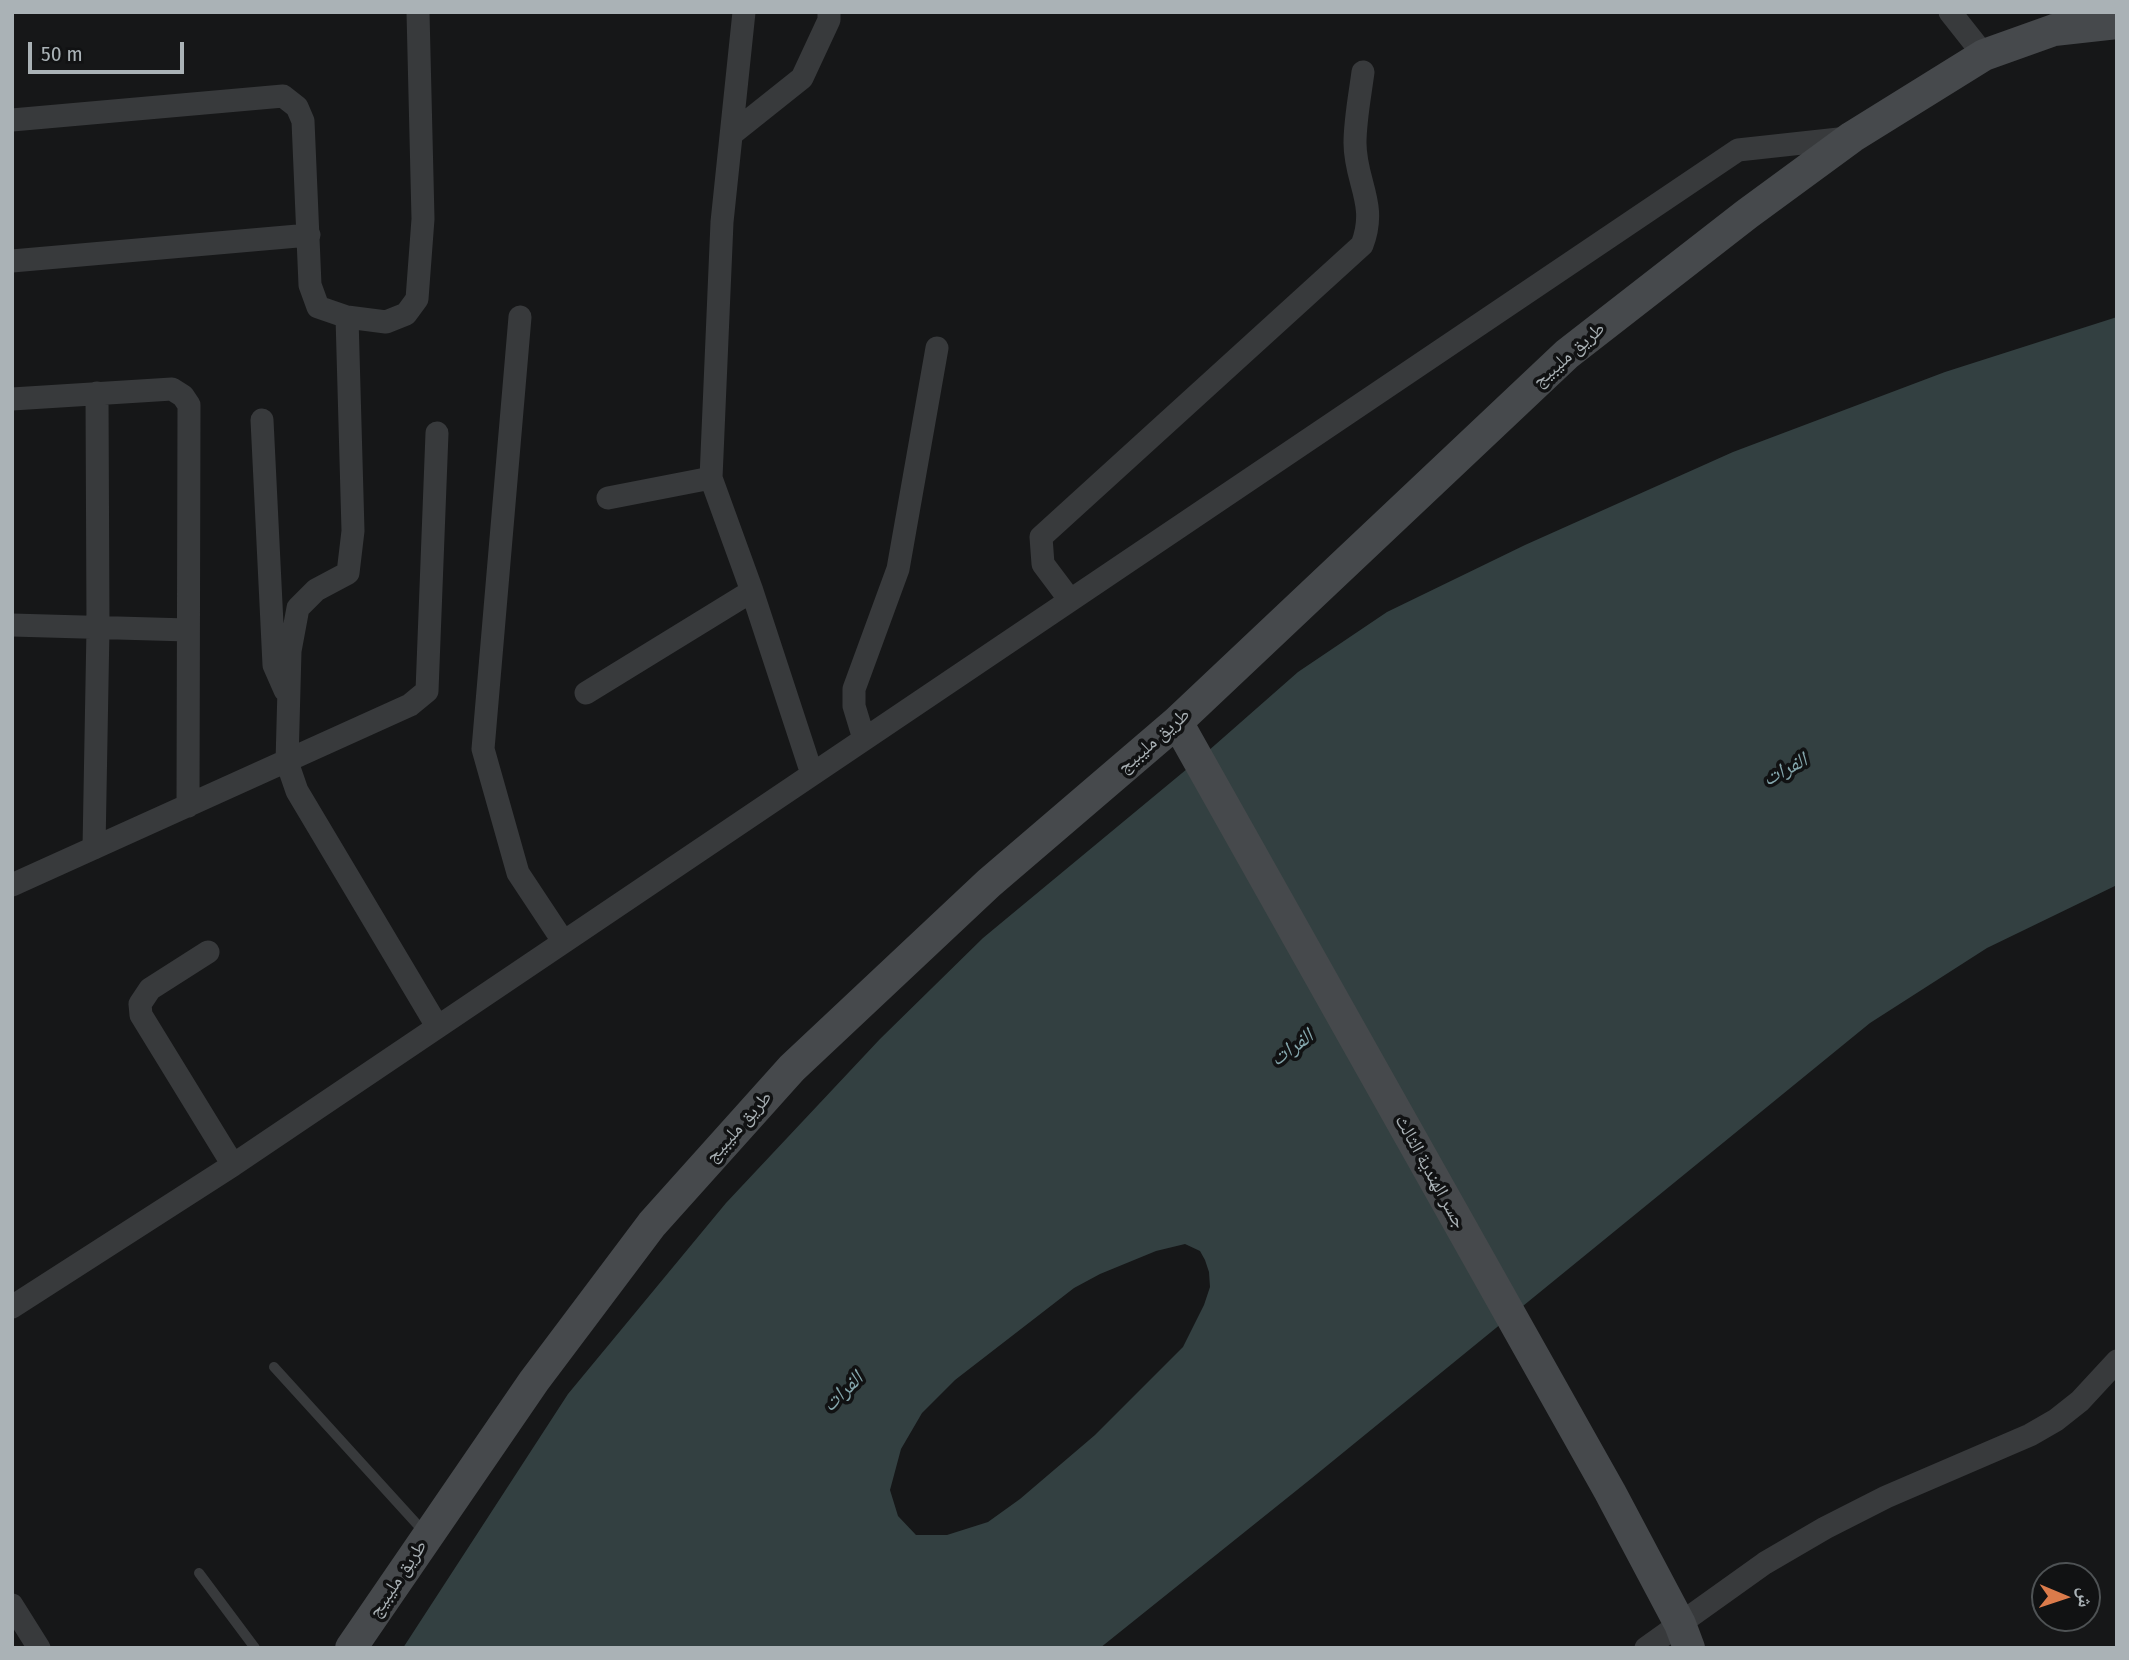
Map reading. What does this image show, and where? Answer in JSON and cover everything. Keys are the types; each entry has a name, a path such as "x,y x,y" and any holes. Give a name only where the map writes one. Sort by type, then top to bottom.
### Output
{"street":[{"path":"12,120 283,96 297,107 303,121 310,285 318,307 347,317 386,322 406,314 417,299 423,219 418,12"},
{"path":"744,12 722,222 711,478 812,774"},
{"path":"733,133 802,78 829,20 829,12"},
{"path":"1950,12 1984,55"},
{"name":"طريق مليبيج","path":"351,1648 534,1381 652,1224 792,1068 989,883 1177,722 1567,354 1746,214 1852,137 1984,55 2054,30 2117,23"},
{"path":"1070,600 1044,564 1041,537 1362,245 1368,229 1369,212 1354,145 1363,72"},
{"path":"12,1307 233,1165 1738,150 1852,137"},
{"path":"12,261 309,235"},
{"path":"347,317 353,531 348,573 316,590 298,608 290,651 287,762 297,791 438,1026"},
{"path":"520,317 483,748 518,873 563,942"},
{"path":"864,739 854,706 854,688 898,569 937,348"},
{"path":"12,399 172,389 183,396 189,405 188,806"},
{"path":"94,848 98,628 97,393"},
{"path":"262,420 274,665 288,696"},
{"path":"12,885 410,705 427,691 437,433"},
{"path":"608,498 711,478"},
{"path":"586,693 752,592"},
{"path":"12,625 188,630"},
{"name":"جسر الهندية الثالث","path":"1177,722 1610,1492 1685,1636"},
{"path":"208,952 150,989 140,1004 141,1015 233,1165"},
{"path":"1646,1648 1685,1636 1765,1563 1825,1528 1886,1497 2030,1435 2056,1420 2080,1401 2117,1361"},
{"path":"14,1613 39,1648"}],"lane":[{"path":"274,1367 427,1535"},
{"path":"200,1573 255,1648"}],"water":[{"name":"الفرات","path":"2117,317 2117,885 1987,948 1870,1023 1100,1648 403,1648 568,1394 726,1203 880,1039 983,938 1199,759 1298,672 1387,612 1525,545 1733,452 1945,372","holes":["1185,1244 1200,1251 1209,1272 1210,1287 1183,1347 1095,1435 1020,1499 988,1522 947,1535 916,1535 898,1516 890,1490 901,1449 922,1413 955,1380 1074,1288 1100,1274 1156,1251"]}]}
